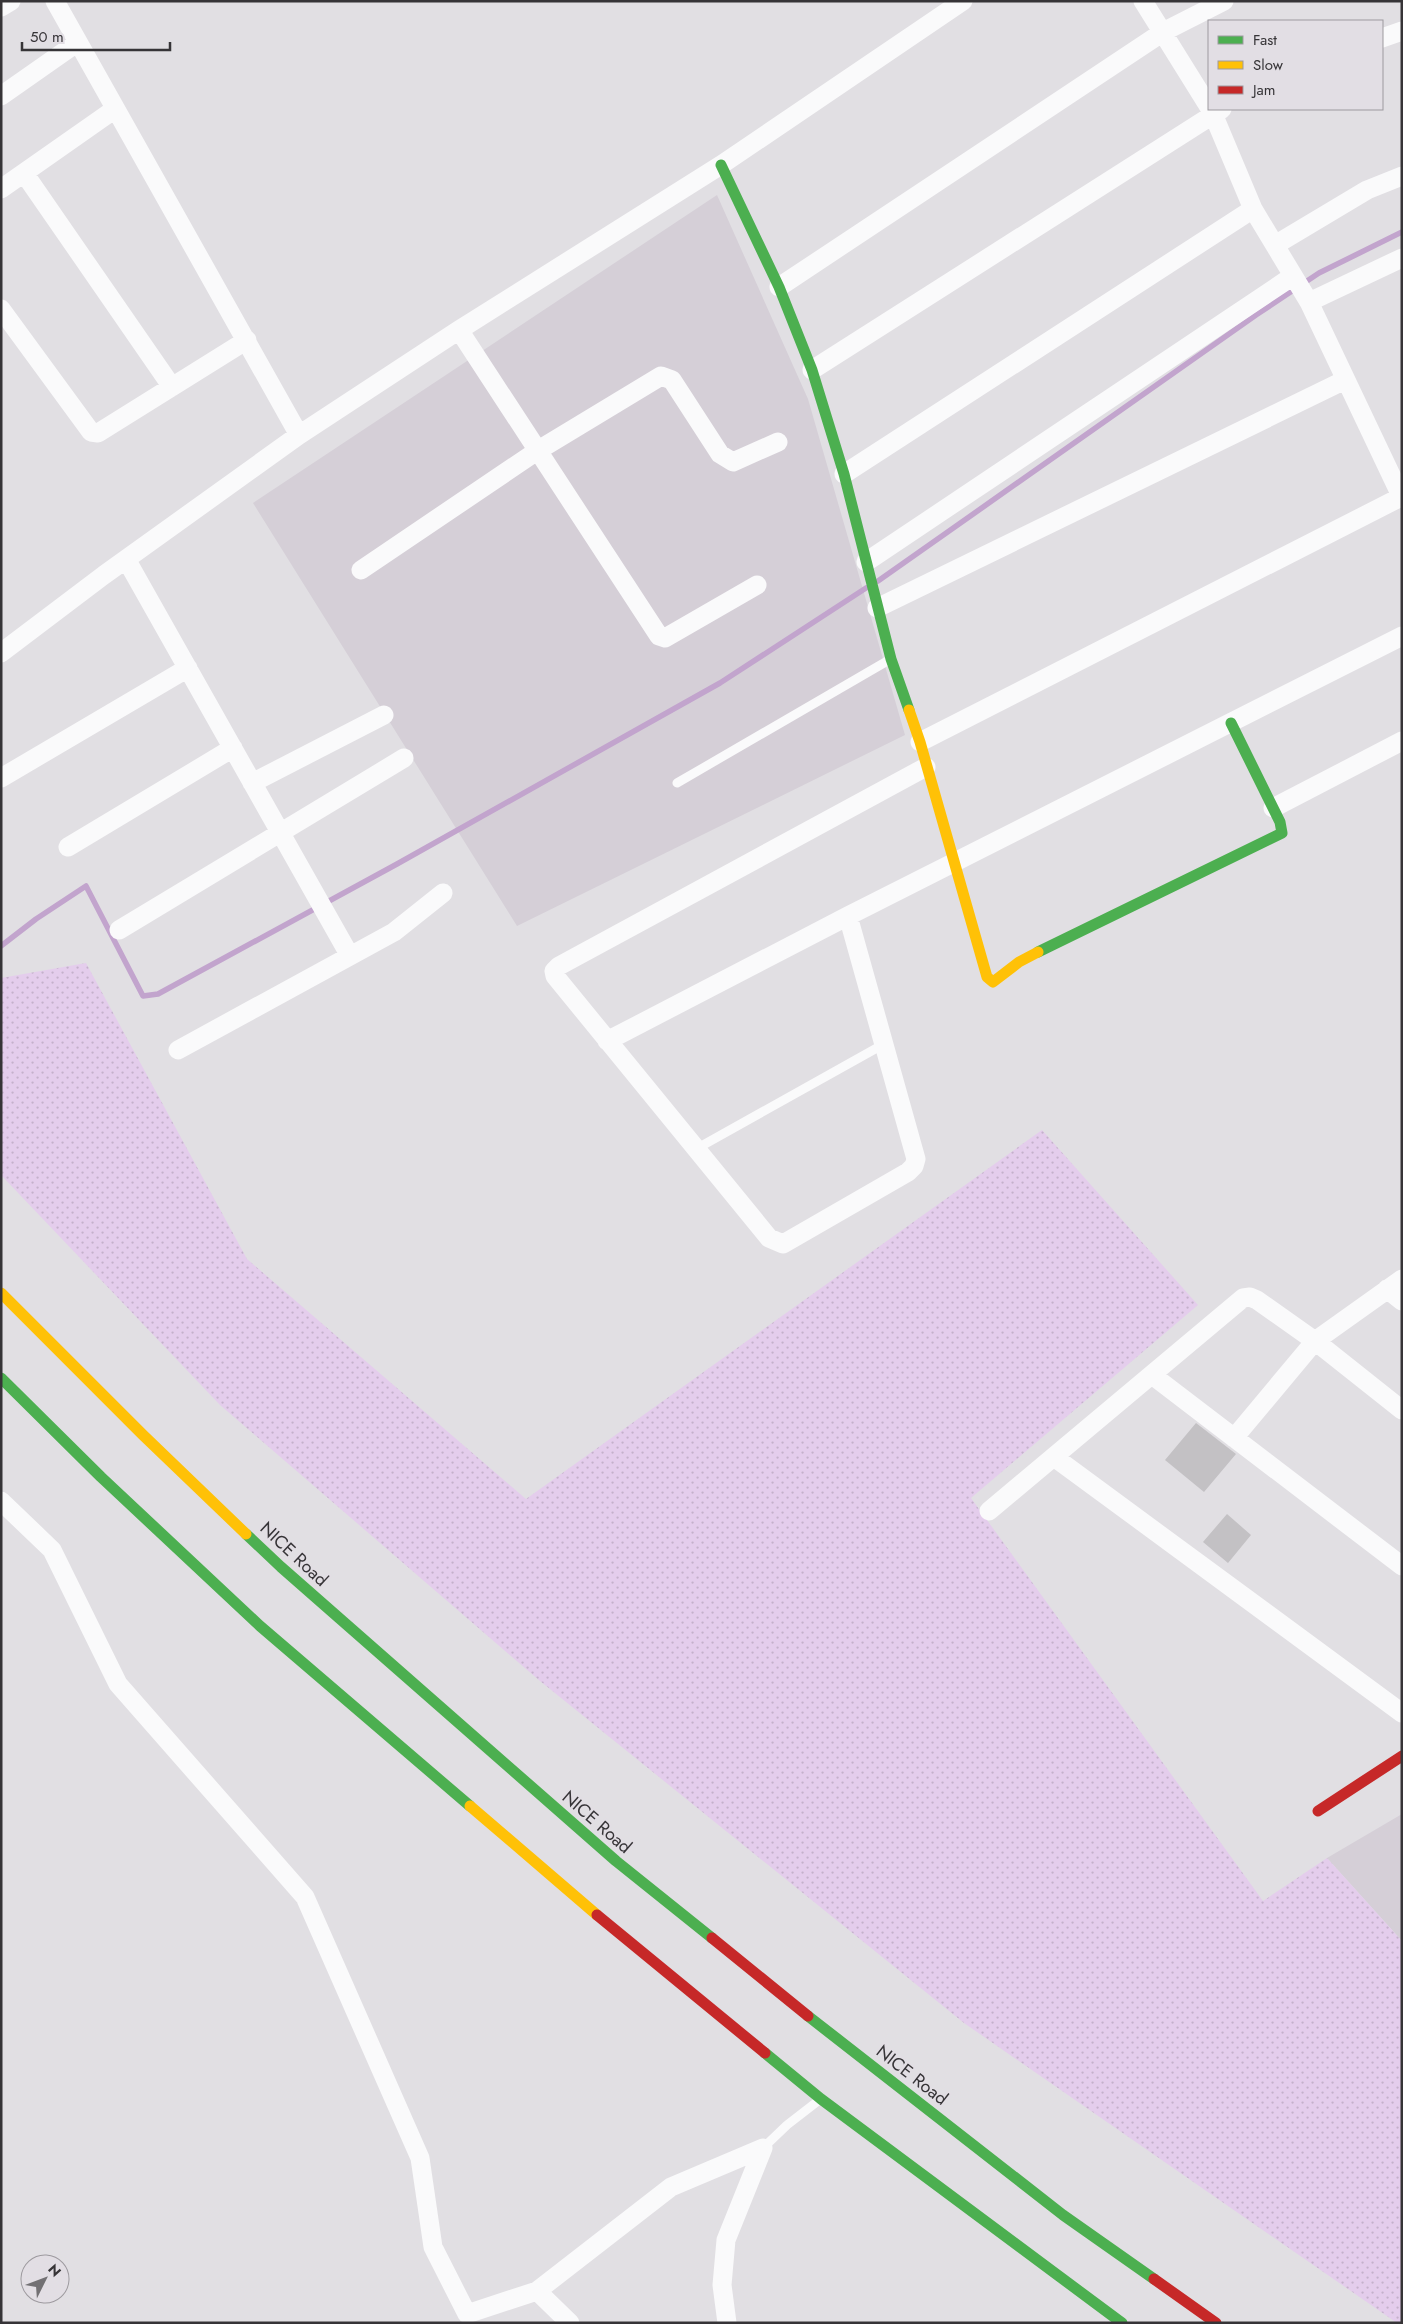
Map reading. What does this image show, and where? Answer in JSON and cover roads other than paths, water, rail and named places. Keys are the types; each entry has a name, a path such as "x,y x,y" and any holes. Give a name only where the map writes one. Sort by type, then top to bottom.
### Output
{"main road":[{"path":"721,165 779,287 812,370 844,474 891,659 920,742 988,976 993,982 1019,962 1282,833 1280,822 1231,723"},
{"name":"NICE Road","path":"1,1293 143,1435 281,1567 616,1862 859,2057 1055,2209 1216,2323"},
{"path":"1,1378 101,1478 260,1626 619,1934 821,2099 1122,2323"},
{"path":"1318,1811 1402,1756"}],"street":[{"path":"1,7 11,1"},
{"path":"55,1 247,340 298,435"},
{"path":"1,654 126,559 298,435 459,330 721,165 963,1"},
{"path":"1143,1 1208,100"},
{"path":"779,287 1163,32 1224,1"},
{"path":"1383,38 1402,31"},
{"path":"1,96 78,42"},
{"path":"1,189 115,109"},
{"path":"812,370 1212,110"},
{"path":"920,742 1402,498 1309,302 1253,209 1214,110"},
{"path":"24,173 172,387"},
{"path":"1274,245 1366,190 1402,176"},
{"path":"844,474 1253,209"},
{"path":"1309,302 1402,258"},
{"path":"866,562 1293,276"},
{"path":"1,308 91,432 98,433 247,340"},
{"path":"459,330 659,636 665,638 757,585"},
{"path":"361,570 537,451 662,376 672,380 725,459 733,462 778,442"},
{"path":"877,608 1345,380"},
{"path":"126,559 350,956"},
{"path":"607,1041 848,916 1402,636"},
{"path":"1,778 188,668"},
{"path":"252,783 384,715"},
{"path":"1273,808 1402,741"},
{"path":"68,847 232,748"},
{"path":"119,930 404,758"},
{"path":"848,916 916,1159 914,1166 908,1172 783,1244 769,1238 607,1041 555,976 554,971 559,966 926,768"},
{"path":"178,1050 394,932 443,893"},
{"path":"1234,1438 1314,1341 1394,1284 1402,1301"},
{"path":"989,1511 1243,1298 1250,1297 1257,1300 1314,1341 1402,1410"},
{"path":"1152,1375 1402,1566"},
{"path":"1054,1457 1402,1713"},
{"path":"1,1502 52,1550 118,1684 305,1898 420,2158 433,2247 467,2314 537,2291 670,2187 763,2148"},
{"path":"726,2323 722,2285 726,2240 763,2148"},
{"path":"537,2291 570,2323"}],"lane":[{"path":"677,783 891,659"},
{"path":"696,1149 884,1044"},
{"path":"763,2148 787,2125 821,2099"}],"waterway":[{"path":"878,581 1256,315 1319,273 1402,232"},
{"path":"1,946 36,919 86,886 143,996 158,994 397,864 720,683 866,588"}]}
